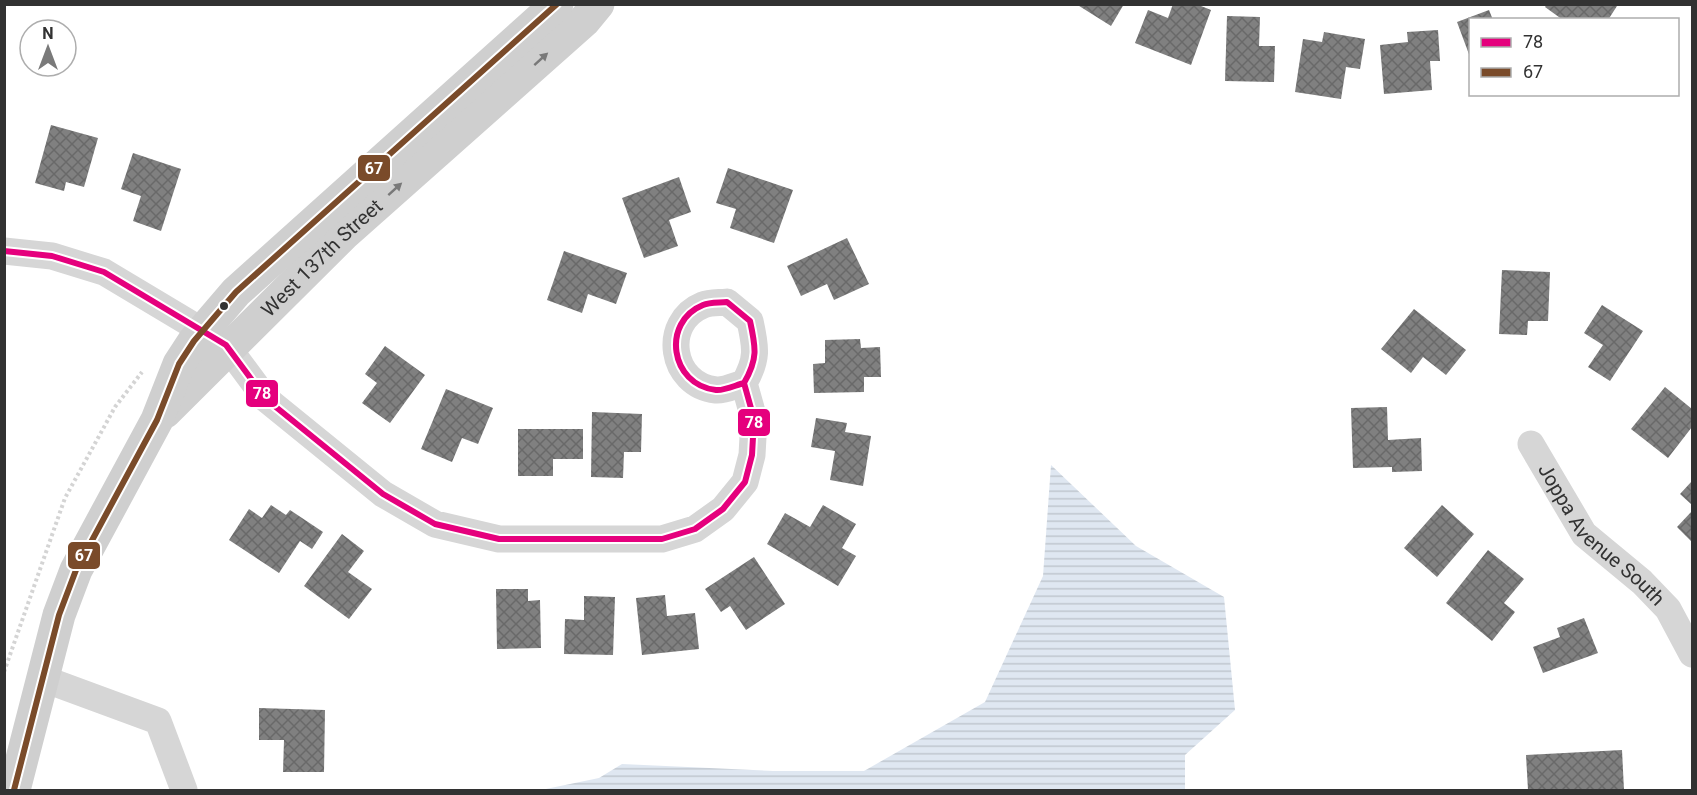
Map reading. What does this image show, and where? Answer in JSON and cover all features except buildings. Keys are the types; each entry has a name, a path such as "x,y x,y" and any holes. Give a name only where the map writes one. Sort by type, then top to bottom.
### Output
{"main road":[{"name":"West 137th Street","path":"14,790 59,615 76,570 158,420 215,340 236,292 557,4"},
{"name":"West 137th Street","path":"215,340 343,235 584,21 598,4"}],"street":[{"path":"4,251 52,256 104,272 215,340 266,399 382,494 435,524 500,539 662,539 694,529 723,509 746,482 752,455 754,419 744,383"},
{"name":"Joppa Avenue South","path":"1531,444 1584,534 1642,582 1668,609 1692,654"},
{"path":"44,679 158,721 184,790"}],"shaded area":[{"path":"1051,465 1136,546 1224,597 1235,710 1185,755 1185,790 541,790 599,778 622,764 773,771 864,771 985,702 1043,576"}],"transit line":[{"name":"67","path":"14,790 59,615 76,570 157,420 179,364 194,341 236,292 557,4"},
{"name":"78","path":"4,251 52,256 104,272 226,345 266,399 383,494 435,524 499,539 662,539 695,529 723,509 745,482 752,455 754,419 744,383 754,360 754,346 750,321 727,302 706,304 690,313 681,325 677,338 677,352 681,365 689,377 701,386 716,390 744,383"}]}
